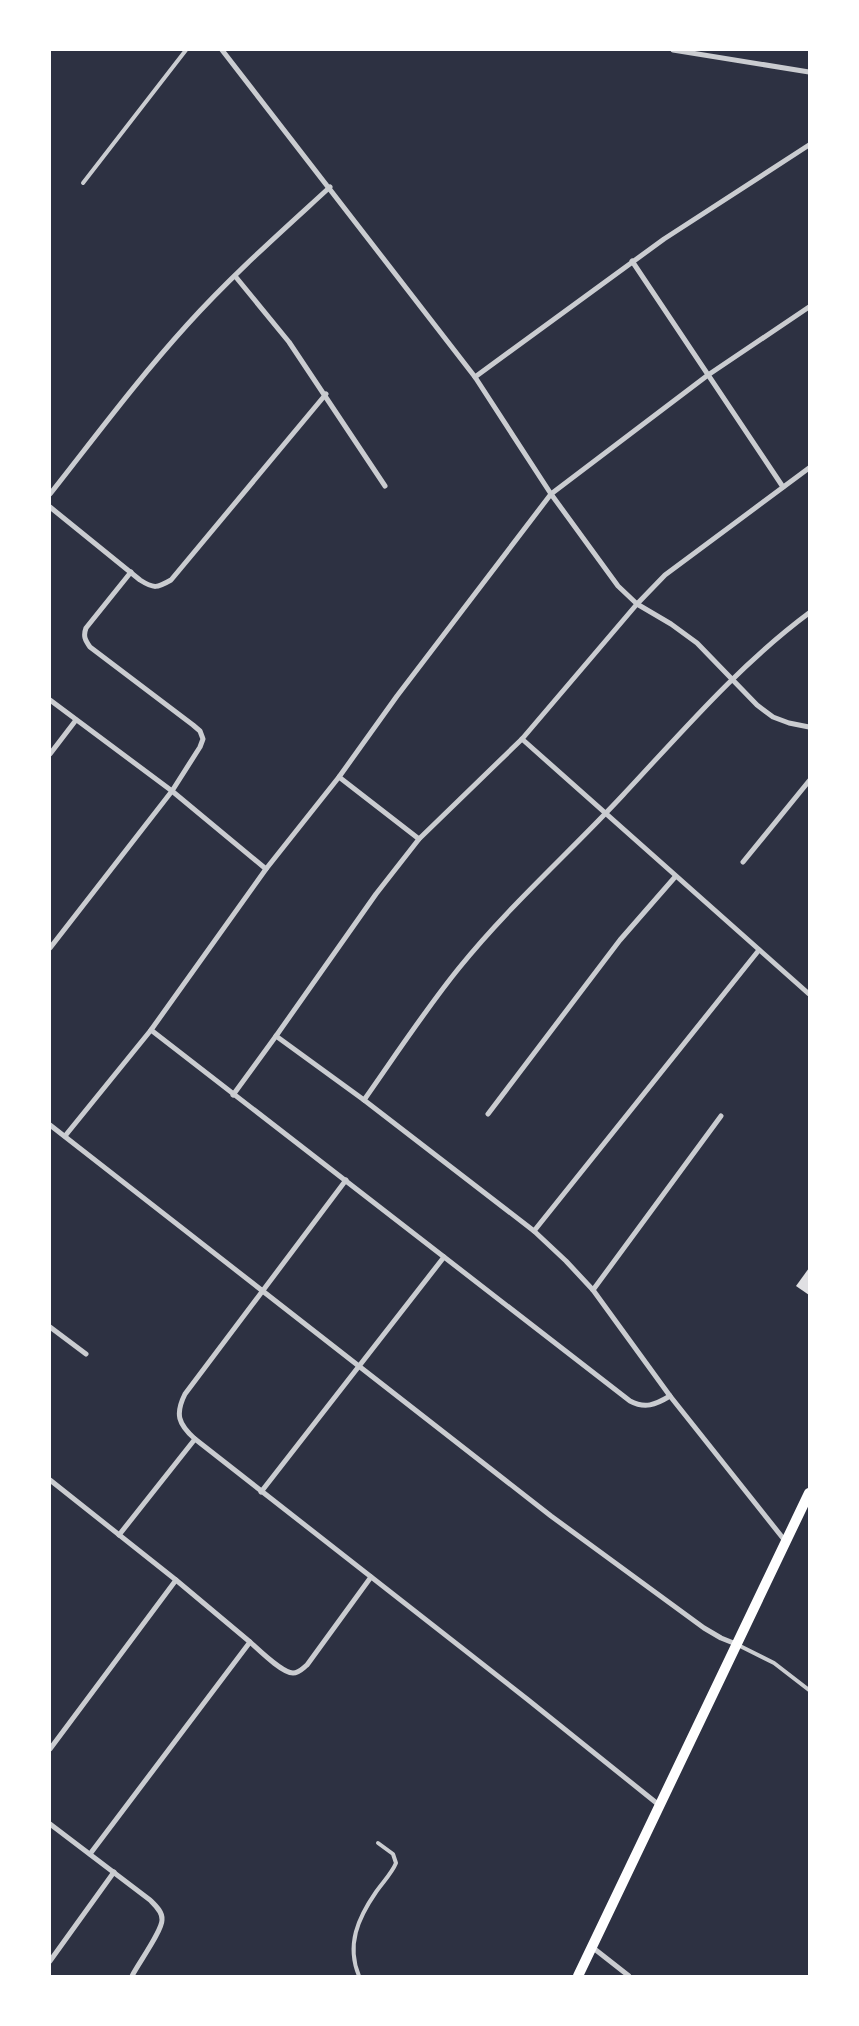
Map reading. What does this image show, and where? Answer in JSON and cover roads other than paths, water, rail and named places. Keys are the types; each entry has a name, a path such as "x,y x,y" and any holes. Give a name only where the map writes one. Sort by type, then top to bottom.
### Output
{"main road":[{"path":"578,1976 809,1492"}],"street":[{"path":"222,50 475,377 551,494 618,586 637,604 671,624 697,643 757,704 773,716 789,723 809,727"},
{"path":"673,50 809,72"},
{"path":"475,377 632,261 809,145"},
{"path":"50,494 144,373 188,324 235,276 330,188"},
{"path":"632,261 784,487"},
{"path":"235,276 289,342 326,394 385,486"},
{"path":"65,1136 151,1030 266,869 339,777 397,696 551,494 708,375 809,307"},
{"path":"50,507 130,572 150,586 160,586 171,580 326,394"},
{"path":"233,1095 376,894 419,839 522,739 637,604 675,567 809,468"},
{"path":"50,948 172,791 200,747 203,739 200,731 90,647 85,641 84,634 86,628 130,572"},
{"path":"364,1100 459,968 528,891 606,813 732,679 778,636 809,613"},
{"path":"50,700 172,791 266,869"},
{"path":"50,754 76,720"},
{"path":"522,739 809,994"},
{"path":"339,777 419,839"},
{"path":"743,862 809,782"},
{"path":"488,1114 602,962 676,876"},
{"path":"534,1230 758,950"},
{"path":"151,1030 630,1401 639,1406 648,1406 670,1396"},
{"path":"276,1036 364,1100 534,1230 593,1290 670,1396 786,1542"},
{"path":"593,1290 721,1116"},
{"path":"50,1126 551,1516 704,1628 736,1644"},
{"path":"346,1180 185,1394 178,1414 180,1423 186,1432 261,1492 372,1576 659,1805"},
{"path":"261,1492 444,1257"},
{"path":"50,1327 86,1354"},
{"path":"119,1535 195,1439"},
{"path":"50,1480 176,1580 284,1670 293,1673 300,1671 307,1665 372,1576"},
{"path":"50,1749 176,1580"},
{"path":"90,1854 250,1642"},
{"path":"50,1824 150,1900 160,1910 163,1919 160,1928 132,1976"},
{"path":"50,1961 114,1872"},
{"path":"592,1946 629,1976"}],"lane":[{"path":"83,183 186,50"},
{"path":"736,1644 774,1663 809,1690"},
{"path":"359,1976 354,1965 353,1944 356,1926 364,1910 396,1863 392,1854 378,1843"}]}
